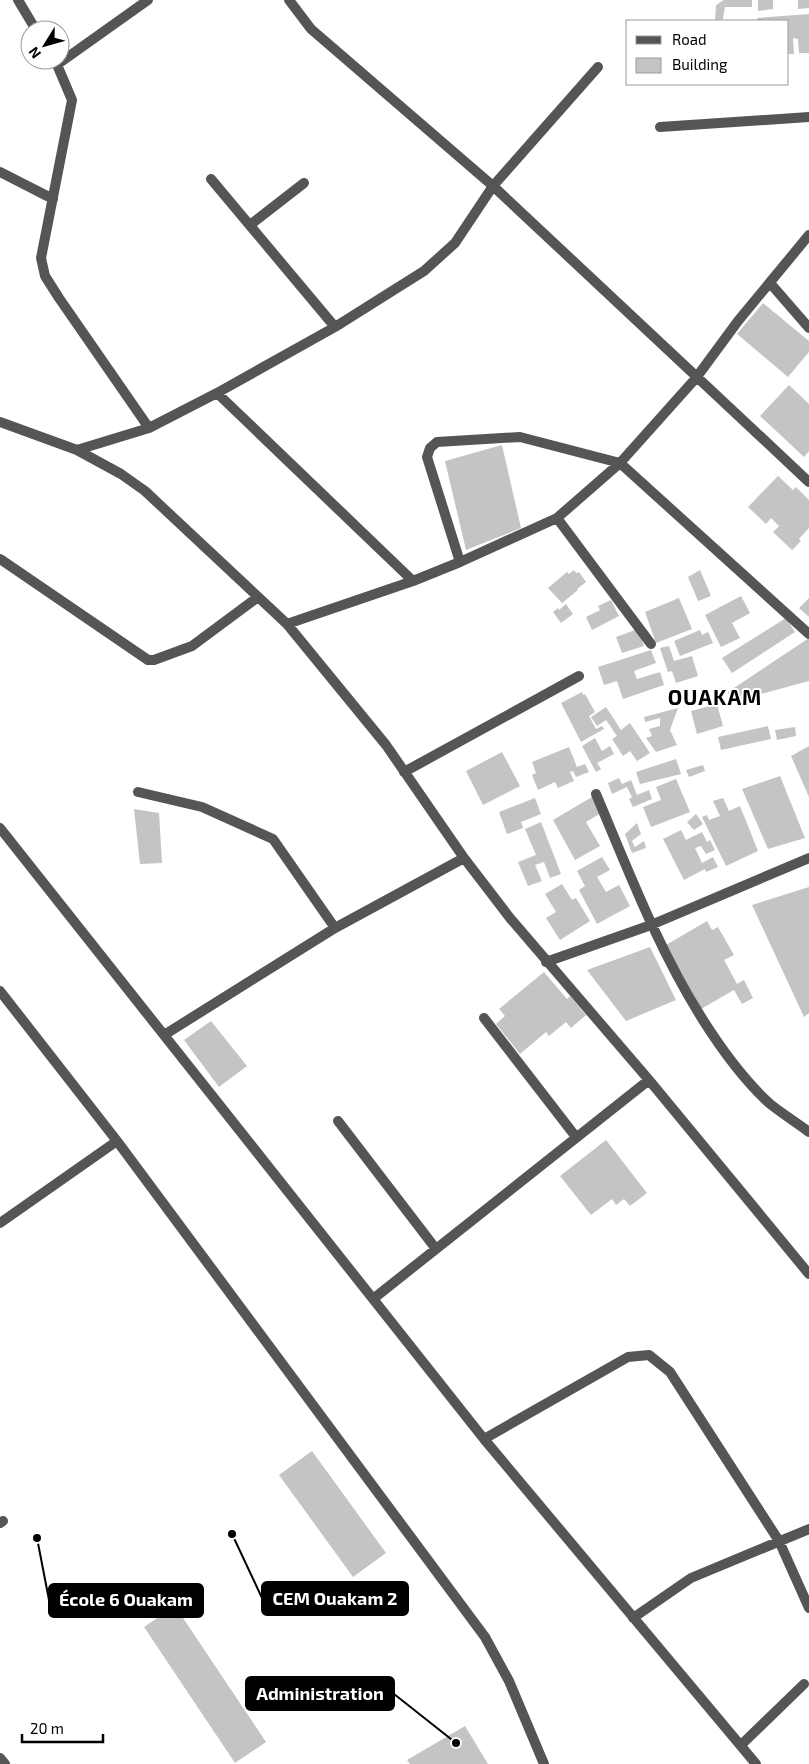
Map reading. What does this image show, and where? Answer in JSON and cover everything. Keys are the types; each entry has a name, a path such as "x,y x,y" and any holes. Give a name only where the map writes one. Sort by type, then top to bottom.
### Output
{"street":[{"path":"18,0 30,20"},
{"path":"70,53 148,0"},
{"path":"289,0 311,29 493,186 809,482"},
{"path":"77,450 149,428 218,393 335,327 424,271 455,243 493,186 598,67"},
{"path":"60,70 72,100 41,258 46,276 59,298 149,428"},
{"path":"660,127 809,117"},
{"path":"0,172 53,199"},
{"path":"211,179 335,327"},
{"path":"250,225 304,183"},
{"path":"288,624 413,581 460,562 556,518 620,463 696,378 738,321 809,234"},
{"path":"770,283 809,328"},
{"path":"218,393 413,581"},
{"path":"0,422 77,450 122,474 145,491 288,624 386,745 464,858 546,962 649,1080 809,1274"},
{"path":"460,562 427,456 430,448 437,442 520,437 620,463 809,634"},
{"path":"556,518 652,644"},
{"path":"0,559 148,660 154,660 192,646 258,597"},
{"path":"404,772 579,676"},
{"path":"138,792 202,807 273,839 335,928"},
{"path":"596,794 651,925 683,987 722,1048 749,1082 770,1103 809,1132"},
{"path":"0,828 484,1439 756,1764"},
{"path":"164,1035 335,928 464,858"},
{"path":"546,962 651,925 809,858"},
{"path":"0,991 117,1141 485,1636 510,1681 544,1764"},
{"path":"484,1018 576,1137"},
{"path":"373,1299 649,1080"},
{"path":"338,1121 436,1248"},
{"path":"0,1223 117,1141"},
{"path":"484,1439 628,1357 649,1354 670,1372 779,1541 809,1608"},
{"path":"632,1618 691,1578 809,1529"},
{"path":"741,1745 804,1684"},
{"path":"0,1758 4,1764"}],"building":[{"path":"724,0 752,0 752,7 725,7 723,19 719,20 715,20 716,5"},
{"path":"758,0 773,0 773,9 758,11"},
{"path":"798,0 809,0 809,8 798,9"},
{"path":"809,14 809,53 799,53 798,39 793,38 794,54 789,54 789,20 757,20 757,18"},
{"path":"763,303 809,341 809,352 788,377 737,334"},
{"path":"789,385 809,404 809,451 804,457 760,416"},
{"path":"502,445 521,528 466,550 445,461"},
{"path":"778,476 793,490 796,487 809,500 809,528 799,539 801,541 792,550 773,532 779,526 771,518 766,524 748,507"},
{"path":"574,570 576,573 579,572 586,582 562,603 548,588 567,572 569,574"},
{"path":"700,570 711,596 698,601 688,577"},
{"path":"741,596 750,613 732,623 740,638 721,647 705,615"},
{"path":"679,598 692,629 656,643 645,612"},
{"path":"809,598 809,617 799,608"},
{"path":"611,600 619,616 592,630 586,617 600,610 598,606"},
{"path":"566,604 573,614 561,623 553,612"},
{"path":"786,618 795,632 732,673 722,658"},
{"path":"638,629 644,646 622,653 616,637"},
{"path":"700,630 702,635 708,632 713,643 680,656 674,641"},
{"path":"809,638 809,681 731,702 728,692"},
{"path":"669,646 674,661 692,656 698,676 676,683 672,671 668,672 660,648"},
{"path":"651,650 656,663 634,671 637,679 660,672 664,685 623,699 617,681 604,685 598,667"},
{"path":"582,692 595,712 589,716 596,729 602,726 604,729 581,742 561,703"},
{"path":"717,704 723,726 697,734 691,711"},
{"path":"606,707 621,730 630,723 650,753 637,761 630,751 623,756 612,739 617,736 606,720 597,726 591,717"},
{"path":"678,708 670,730 677,745 656,752 646,738 652,736 649,729 660,726 660,718 645,722 644,717"},
{"path":"768,726 771,739 721,750 718,737"},
{"path":"795,727 796,736 777,740 775,730"},
{"path":"595,738 602,751 610,746 614,754 597,763 601,769 596,772 582,746"},
{"path":"809,746 809,797 791,756"},
{"path":"569,747 577,767 585,764 589,772 576,777 573,771 570,772 574,781 558,788 555,782 538,790 532,775 536,773 532,762"},
{"path":"502,752 520,786 483,805 466,771"},
{"path":"676,759 681,774 640,784 636,772"},
{"path":"703,765 705,771 689,777 686,770"},
{"path":"780,776 805,838 768,849 742,789"},
{"path":"619,778 622,784 631,780 637,795 649,790 652,799 633,807 629,799 632,797 627,787 612,794 608,783"},
{"path":"676,779 690,812 651,827 643,807 661,800 656,787"},
{"path":"592,797 601,813 586,822 600,846 575,860 553,820"},
{"path":"535,798 541,814 521,822 523,828 507,834 499,812"},
{"path":"723,798 729,811 740,806 758,851 726,866 702,817 707,815 709,820 720,816 713,801"},
{"path":"134,809 159,813 162,863 140,864"},
{"path":"696,814 703,824 694,830 687,822"},
{"path":"541,822 561,874 550,878 544,862 535,865 542,881 528,886 518,862 536,855 525,829"},
{"path":"637,823 641,834 632,841 635,847 644,841 646,848 632,853 625,834"},
{"path":"681,830 686,840 702,832 707,842 710,840 715,850 706,854 701,846 695,848 702,863 713,857 718,867 706,872 705,869 684,880 663,839"},
{"path":"602,857 610,870 597,877 606,892 619,885 630,906 597,924 579,890 585,886 577,871"},
{"path":"562,884 572,900 576,898 590,921 560,940 546,918 556,912 545,894"},
{"path":"809,887 809,1013 804,1017 752,905"},
{"path":"707,921 712,930 718,927 734,955 724,960 737,984 744,980 753,998 742,1004 734,990 701,1009 666,945"},
{"path":"650,947 676,1000 626,1021 587,970"},
{"path":"544,972 567,999 570,996 586,1015 571,1028 566,1022 549,1036 546,1032 520,1054 496,1024 505,1016 499,1009"},
{"path":"211,1021 247,1066 219,1087 184,1040"},
{"path":"606,1140 647,1193 630,1206 624,1199 616,1205 612,1199 591,1215 560,1176"},
{"path":"312,1451 386,1553 353,1577 279,1475"},
{"path":"175,1606 266,1742 235,1763 144,1627"},
{"path":"465,1726 488,1764 410,1764 407,1760"}],"place":[{"name":"CEM Ouakam 2","path":"232,1534"},
{"name":"École 6 Ouakam","path":"37,1538"},
{"name":"Administration","path":"456,1743"}],"district":[{"name":"OUAKAM","path":"715,696"}]}
